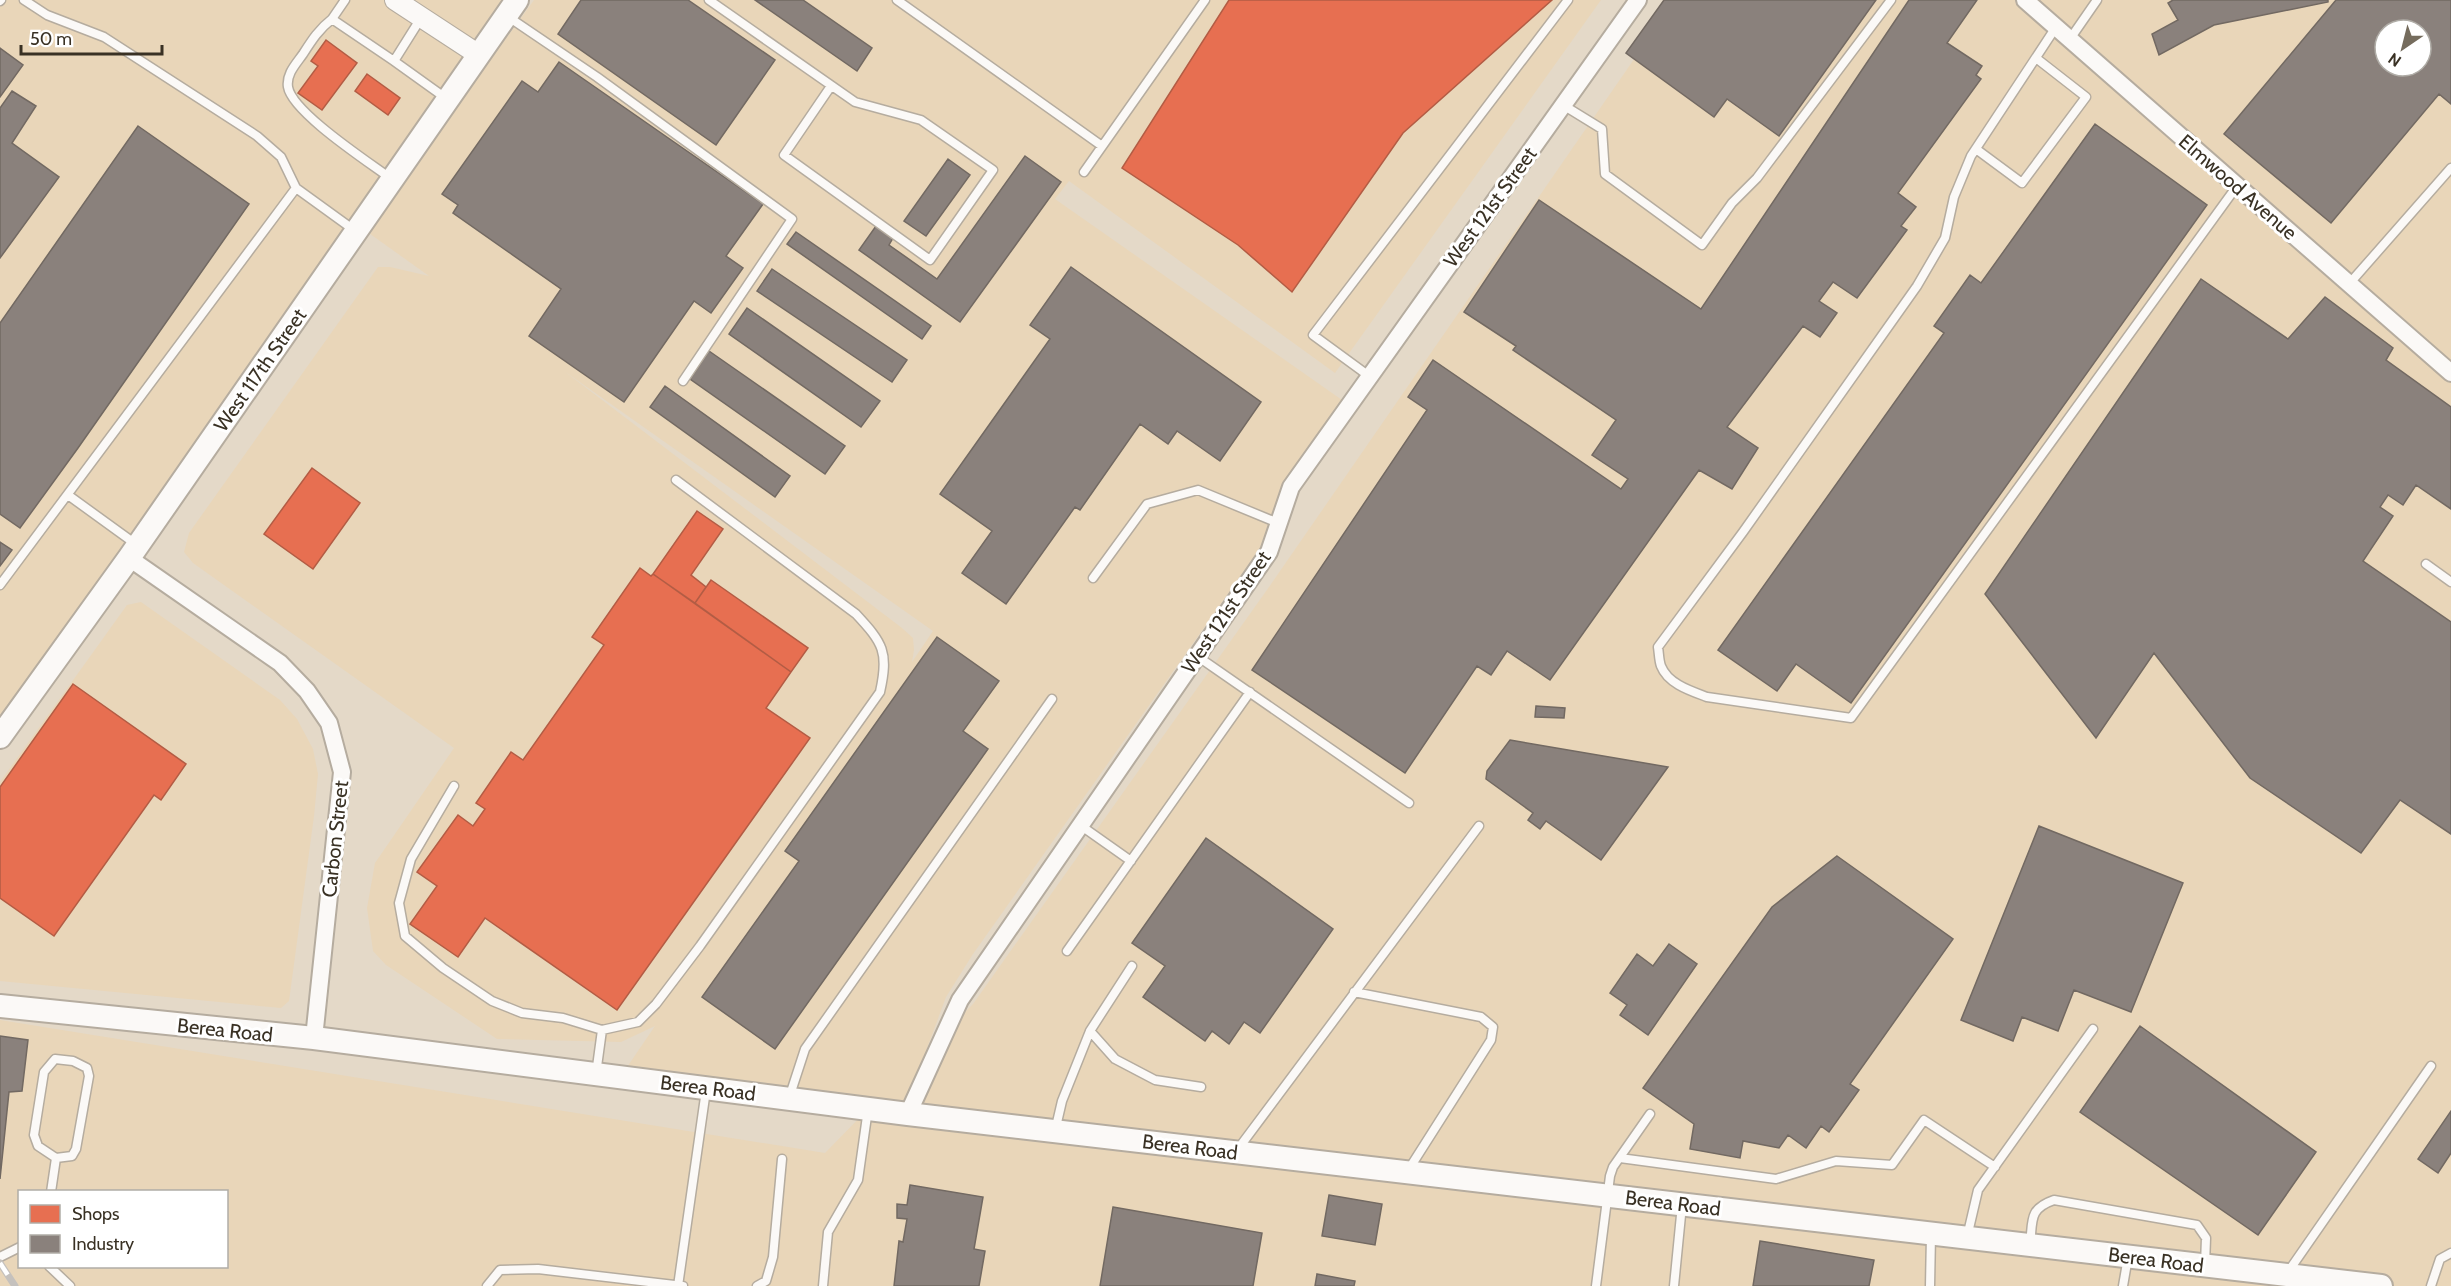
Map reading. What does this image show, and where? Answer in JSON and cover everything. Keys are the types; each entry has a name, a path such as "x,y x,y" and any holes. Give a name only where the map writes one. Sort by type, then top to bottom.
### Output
{"main road":[{"name":"West 117th Street","path":"0,737 133,552 512,8"},
{"name":"Berea Road","path":"0,1006 314,1038 908,1114 2030,1245 2275,1276 2381,1286"}],"street":[{"path":"395,0 479,55"},
{"name":"West 121st Street","path":"908,1114 960,1000 1269,552 1291,487 1638,0"},
{"name":"Elmwood Avenue","path":"2025,0 2451,373"},
{"name":"Carbon Street","path":"133,552 280,663 307,691 329,723 342,772 314,1038"}],"lane":[{"path":"24,0 47,15 104,37 257,136 282,157 296,188 357,232"},
{"path":"345,0 332,19 320,28 289,73 288,85 291,98 305,113 393,180"},
{"path":"709,0 855,102 921,120 993,170 930,260 783,155 831,86"},
{"path":"897,0 1102,146"},
{"path":"1084,172 1205,0"},
{"path":"1369,376 1313,335 1568,0"},
{"path":"1563,105 1602,129 1605,174 1702,244 1732,203 1757,178 1891,0"},
{"path":"2070,39 2097,0"},
{"path":"512,8 597,77 792,219 683,381"},
{"path":"394,62 421,18"},
{"path":"332,19 448,100"},
{"path":"2056,27 1976,149 1961,178 1945,238 1917,286 1659,647 1661,667 1670,679 1687,690 1707,697 1851,718 2237,186"},
{"path":"1976,149 2022,183 2086,97 2036,58"},
{"path":"2349,284 2451,168"},
{"path":"0,585 296,188"},
{"path":"454,786 411,859 399,903 405,936 443,968 492,1001 522,1012 563,1018 602,1030 638,1022 656,1004 700,946 880,692 884,671 877,637 856,614 676,480"},
{"path":"1093,578 1147,504 1198,490 1278,523"},
{"path":"68,495 133,552"},
{"path":"2426,564 2451,582"},
{"path":"1197,656 1409,803"},
{"path":"1067,951 1250,692"},
{"path":"789,1099 805,1049 1052,699"},
{"path":"1080,825 1131,861"},
{"path":"1236,1152 1479,826"},
{"path":"1055,1131 1062,1101 1090,1031 1132,966"},
{"path":"1354,992 1481,1017 1493,1027 1491,1040 1407,1172"},
{"path":"1967,1238 1978,1190 2093,1029"},
{"path":"596,1074 602,1030"},
{"path":"1090,1031 1115,1059 1155,1080 1201,1087"},
{"path":"55,1059 73,1061 87,1068 89,1076 76,1149 72,1156 56,1158 38,1146 34,1135 44,1072 55,1059"},
{"path":"2275,1276 2432,1066"},
{"path":"678,1286 706,1088"},
{"path":"823,1286 828,1232 858,1180 868,1109"},
{"path":"1596,1286 1610,1176 1650,1114"},
{"path":"1620,1158 1776,1179 1836,1161 1892,1165 1924,1120 1995,1167"},
{"path":"51,1190 56,1158"},
{"path":"757,1286 766,1281 773,1257 782,1159"},
{"path":"2030,1245 2034,1213 2040,1205 2054,1200 2197,1225 2206,1238 2205,1266"},
{"path":"1674,1286 1682,1204"},
{"path":"1930,1286 1931,1234"},
{"path":"0,1257 18,1248"},
{"path":"2431,1286 2440,1259 2451,1253"},
{"path":"2123,1286 2128,1257"},
{"path":"51,1268 70,1286"},
{"path":"487,1286 500,1270 538,1269 683,1286"}],"shaded area":[{"path":"0,0 517,0 0,737"},
{"path":"534,0 1601,0 1335,373 1069,181 1055,199 1342,400 1284,482 1259,550 973,954 946,997 926,1051 973,1004 1269,587 1675,0 2451,0 2451,1286 0,1286 0,1020 825,1153 872,1105 623,1073 655,1026 621,1042 497,1039 386,965 373,951 367,908 375,863 454,748 193,563 184,552 189,533 378,267 390,267 429,276 366,231","holes":["564,371 933,631 912,662 913,638 902,628"]},
{"path":"141,602 280,700 297,719 313,749 318,774 314,816 289,1001 281,1008 0,981 0,782 127,605"}],"building: Shops":[{"path":"1229,0 1552,0 1403,133 1292,292 1238,245 1122,168"},
{"path":"326,40 357,63 322,110 298,93 318,66 311,61"},
{"path":"367,74 400,98 388,115 355,91"},
{"path":"312,468 360,503 313,569 264,534"},
{"path":"697,511 723,529 691,575 706,587 695,603 653,574"},
{"path":"640,568 651,576 653,574 791,672 766,708 810,738 617,1010 485,918 458,957 410,924 437,886 417,872 458,815 473,826 485,809 476,803 511,752 523,760 604,645 592,637"},
{"path":"711,580 808,648 791,672 695,603"},
{"path":"73,684 186,764 161,800 154,795 54,936 0,898 0,787"}],"building: Industry":[{"path":"581,0 688,0 775,60 716,145 558,34"},
{"path":"755,0 803,0 872,48 857,71"},
{"path":"1664,0 1876,0 1779,136 1727,99 1714,117 1626,53"},
{"path":"1909,0 1977,0 1947,43 1982,66 1976,75 1981,79 1898,193 1916,207 1901,226 1907,230 1857,298 1833,282 1819,301 1837,313 1820,337 1803,326 1727,427 1758,448 1732,489 1699,470 1550,680 1507,651 1491,675 1477,666 1405,773 1252,670 1427,410 1408,397 1433,360 1621,489 1628,479 1592,455 1616,420 1513,350 1516,346 1464,312 1539,200 1701,309"},
{"path":"2173,0 2328,0 2328,2 2214,25 2159,55 2152,34 2178,20 2168,3"},
{"path":"2336,0 2451,0 2451,104 2439,94 2331,223 2224,134"},
{"path":"0,48 23,65 0,97"},
{"path":"559,62 763,204 726,256 743,268 711,313 694,301 624,402 529,336 561,289 453,213 458,205 442,194 522,81 538,92"},
{"path":"12,91 36,106 12,143 59,177 0,258 0,108"},
{"path":"2095,124 2207,205 1851,703 1796,664 1777,691 1718,650 1944,333 1934,326 1970,275 1981,283"},
{"path":"138,126 249,204 20,528 0,514 0,323"},
{"path":"1025,156 1061,182 960,322 859,250 876,226 893,238 889,245 937,279"},
{"path":"948,159 970,175 926,236 904,221"},
{"path":"796,232 931,326 922,339 787,244"},
{"path":"1071,267 1261,402 1220,461 1177,431 1168,444 1140,424 1080,510 1075,507 1006,604 962,573 992,531 940,494 1050,339 1030,325"},
{"path":"772,269 907,360 892,382 757,291"},
{"path":"2201,279 2288,339 2325,297 2393,348 2386,360 2451,407 2451,509 2416,485 2403,505 2388,495 2380,507 2393,516 2363,561 2451,622 2451,834 2400,800 2361,853 2250,778 2154,653 2096,738 1985,594"},
{"path":"747,308 880,401 861,427 729,334"},
{"path":"709,351 845,446 825,474 690,379"},
{"path":"665,386 790,476 775,497 650,407"},
{"path":"0,542 12,550 0,566"},
{"path":"937,637 999,681 963,731 988,749 775,1049 702,997 799,861 785,851"},
{"path":"1536,706 1565,708 1564,718 1535,717"},
{"path":"1510,740 1668,767 1601,860 1546,821 1540,829 1528,820 1533,813 1486,779 1487,771"},
{"path":"2039,826 2183,883 2131,1012 2074,990 2058,1031 2022,1017 2013,1041 1961,1020"},
{"path":"1206,838 1333,929 1260,1033 1244,1022 1229,1044 1212,1031 1205,1041 1143,997 1165,966 1132,943"},
{"path":"1837,856 1953,939 1850,1084 1859,1090 1829,1132 1821,1126 1806,1148 1788,1135 1779,1148 1743,1141 1740,1158 1690,1149 1694,1124 1643,1088 1772,907"},
{"path":"1669,944 1697,964 1648,1035 1620,1015 1627,1005 1610,993 1637,954 1653,966"},
{"path":"2140,1026 2316,1152 2258,1235 2080,1112"},
{"path":"0,1036 28,1040 22,1091 9,1092 0,1179"},
{"path":"2451,1111 2451,1153 2438,1173 2418,1159"},
{"path":"910,1185 983,1197 974,1249 985,1251 979,1286 894,1286 899,1241 903,1242 907,1219 897,1218 897,1204 907,1205"},
{"path":"1329,1195 1382,1204 1375,1245 1322,1236"},
{"path":"1113,1207 1262,1233 1253,1286 1100,1286"},
{"path":"1760,1241 1874,1260 1869,1286 1753,1286"},
{"path":"1317,1274 1355,1281 1354,1286 1315,1286"}],"railway":[{"path":"0,1263 15,1286"}]}
